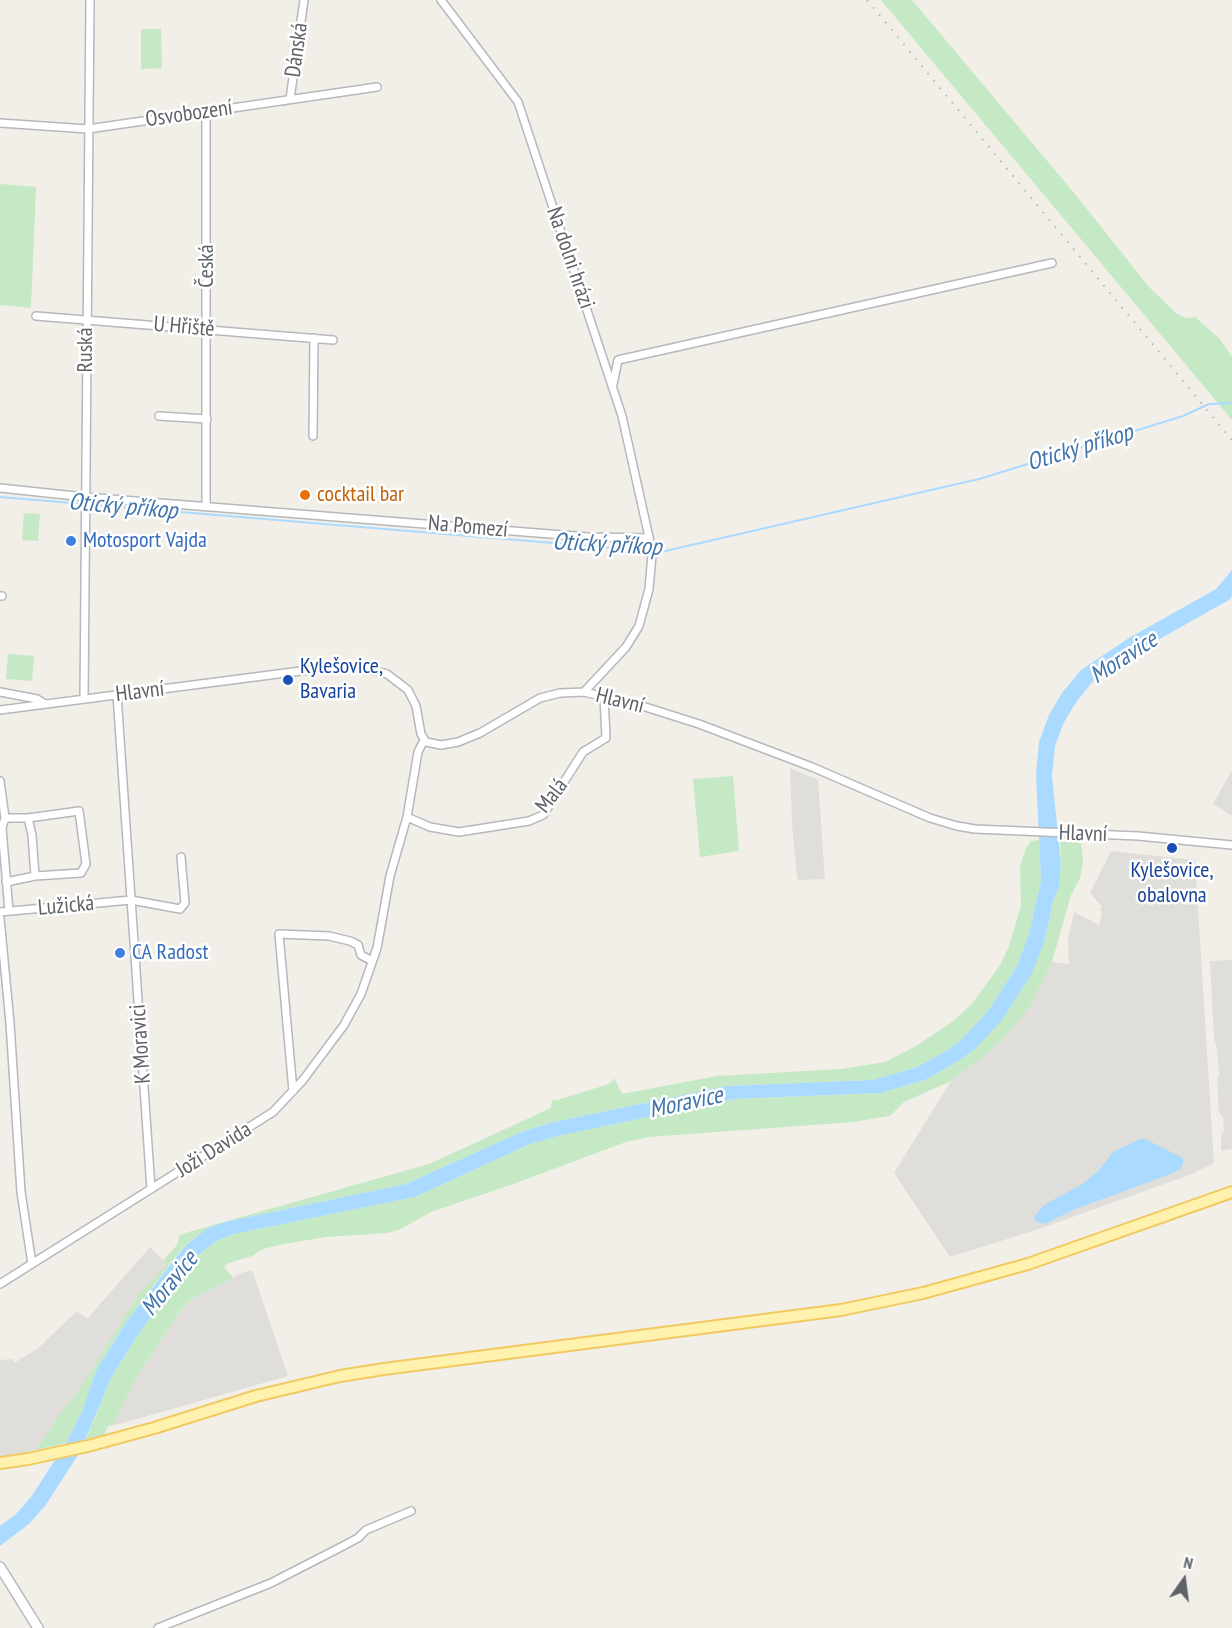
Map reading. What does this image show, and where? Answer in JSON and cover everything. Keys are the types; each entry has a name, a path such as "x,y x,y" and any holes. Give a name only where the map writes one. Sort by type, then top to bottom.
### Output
{"main road":[{"path":"0,1463 101,1443 256,1396 340,1376 384,1368 841,1310 923,1293 1028,1264 1232,1192"},
{"path":"0,1468 28,1459"},
{"path":"0,1567 38,1628"}],"street":[{"name":"Ruská","path":"84,699 90,0"},
{"name":"Dánská","path":"290,99 304,0"},
{"name":"Na dolni hrázi","path":"441,0 518,102 613,386 622,416 650,542 652,555 646,603 636,633 627,647 584,692"},
{"name":"Osvobození","path":"0,123 88,129 376,87"},
{"name":"Česká","path":"206,112 207,506"},
{"path":"613,386 618,360 1052,263"},
{"name":"U Hřiště","path":"36,316 333,340"},
{"path":"313,436 314,338"},
{"path":"159,416 207,419"},
{"name":"Na Pomezí","path":"0,488 85,502 207,506 650,542"},
{"name":"Hlavní","path":"4,709 324,668 360,667 387,674 408,690 416,706 424,740 441,745 458,742 480,733 540,698 560,693 584,692 670,714 775,752 930,818 975,829 1138,836 1232,845"},
{"path":"0,692 5,696 4,709"},
{"name":"Hlavní","path":"0,692 38,699 45,704"},
{"path":"117,695 131,900 182,909 184,903 181,857"},
{"name":"Malá","path":"407,817 430,827 459,832 529,821 543,815 583,752 606,738 604,696"},
{"name":"Joži Davida","path":"0,1284 273,1113 293,1091 344,1025 361,994 376,948 390,876 407,817 418,752 424,740"},
{"path":"0,781 5,818 2,828 9,911"},
{"path":"5,818 28,818 79,812 86,864 81,873 35,876 6,882"},
{"path":"28,818 32,835 35,876"},
{"name":"Lužická","path":"0,912 131,900"},
{"name":"K Moravici","path":"131,900 151,1189"},
{"path":"0,918 10,1023 21,1192 32,1264"},
{"path":"293,1091 279,934 329,936 350,940 358,945 361,956 372,961"},
{"path":"158,1628 271,1583 350,1542 366,1530 411,1511"}],"shaded area":[{"path":"790,768 818,780 825,879 799,880 797,878"},
{"path":"1232,770 1232,816 1213,804"},
{"path":"1111,851 1195,860 1214,1163 1192,1174 1042,1228 950,1257 894,1173 951,1081 985,1056 1006,1036 1029,1006 1052,962 1069,964 1068,939 1074,912 1099,925 1102,907 1090,893"},
{"path":"1232,960 1232,1149 1221,1151 1221,1136 1224,1131 1223,1117 1219,1112 1217,1078 1219,1075 1214,1038 1210,961"},
{"path":"150,1247 168,1265 138,1295 79,1390 54,1422 55,1424 36,1450 0,1457 0,1360 13,1359 14,1363 37,1349 77,1311 87,1319"},
{"path":"252,1270 288,1376 112,1426 138,1375 183,1307 194,1298 241,1273"}],"green space":[{"path":"881,0 912,0 1075,194 1149,287 1177,314 1185,318 1195,317 1220,339 1232,357 1232,420"},
{"path":"141,29 161,29 162,68 141,69"},
{"path":"0,184 36,187 31,308 0,305"},
{"path":"24,513 40,514 38,541 22,540"},
{"path":"8,654 34,656 32,681 6,679"},
{"path":"733,776 739,851 700,857 693,779"},
{"path":"1039,840 1041,881 1029,934 1017,966 988,1011 962,1039 946,1051 915,1068 872,1080 727,1086 554,1122 521,1132 406,1184 225,1222 206,1229 183,1247 127,1321 96,1371 83,1409 66,1443 36,1450 53,1423 79,1390 138,1295 167,1265 163,1261 177,1245 180,1235 185,1233 429,1164 551,1108 552,1100 606,1085 614,1078 622,1094 717,1076 841,1069 885,1062 916,1046 952,1022 972,1004 1000,965 1008,949 1021,906 1020,866 1031,841"},
{"path":"1060,841 1081,842 1083,861 1080,878 1071,895 1052,962 1029,1007 1006,1036 985,1056 951,1081 904,1102 890,1116 853,1122 649,1137 626,1142 431,1212 399,1230 387,1233 326,1237 284,1244 263,1249 252,1256 229,1263 224,1267 233,1278 194,1298 183,1307 138,1375 112,1426 109,1425 104,1435 86,1439 111,1378 141,1330 197,1256 216,1241 234,1234 415,1197 530,1144 561,1135 734,1099 880,1093 925,1080 957,1062 975,1049 1045,939 1053,901 1059,887"}],"water":[{"name":"Moravice","path":"1232,570 1232,596 1229,600 1140,650 1094,680 1064,722 1055,746 1052,776 1061,864 1059,887 1053,901 1045,939 1032,973 1002,1020 975,1049 925,1080 880,1093 734,1099 562,1135 530,1144 415,1197 234,1234 216,1241 197,1256 141,1330 111,1378 80,1452 45,1506 29,1524 0,1546 0,1526 16,1514 31,1497 66,1443 83,1409 96,1371 127,1321 184,1247 206,1229 225,1222 406,1184 521,1132 554,1122 727,1086 872,1080 915,1068 946,1051 962,1039 988,1011 1017,966 1029,934 1041,881 1036,774 1039,742 1049,715 1062,693 1081,670 1129,638 1216,589"},
{"path":"1140,1139 1145,1139 1179,1156 1184,1160 1181,1169 1073,1210 1045,1224 1036,1222 1034,1217 1044,1205 1084,1183 1099,1170 1113,1152"}],"waterway":[{"name":"Otický příkop","path":"655,551 661,552 979,479 1183,416 1209,404 1232,403"},
{"name":"Otický příkop","path":"0,497 649,551"}],"railway":[{"path":"867,0 1232,440"}],"place":[{"name":"cocktail bar","path":"305,495"},
{"name":"Motosport Vajda","path":"71,541"},
{"name":"Kylešovice, Bavaria","path":"288,680"},
{"name":"Kylešovice, obalovna","path":"1172,848"},
{"name":"CA Radost","path":"120,953"}]}
